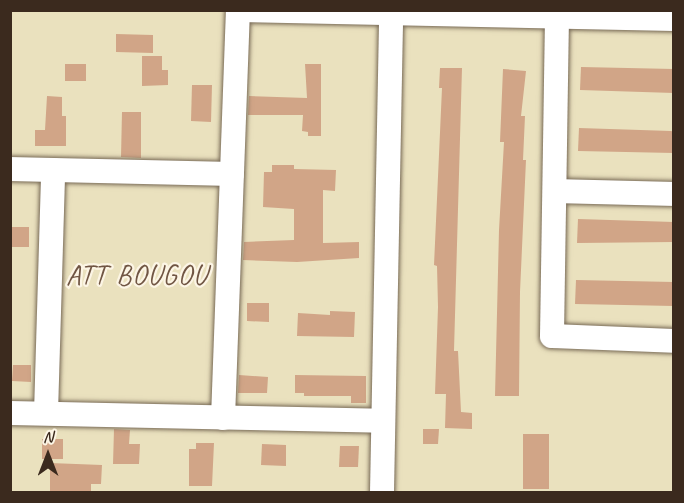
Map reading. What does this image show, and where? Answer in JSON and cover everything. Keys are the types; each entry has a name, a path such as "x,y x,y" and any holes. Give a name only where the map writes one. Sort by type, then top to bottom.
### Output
{"street":[{"path":"223,418 238,10 446,12 674,19"},
{"path":"382,492 391,13"},
{"path":"557,17 552,336 674,342"},
{"path":"10,169 232,174"},
{"path":"46,413 53,170"},
{"path":"555,191 674,194"},
{"path":"10,413 382,421"}],"building":[{"path":"116,34 153,35 153,53 116,52"},
{"path":"142,56 162,56 162,70 168,70 168,85 142,86"},
{"path":"65,64 86,64 86,81 65,81"},
{"path":"305,64 321,64 321,136 308,136 308,132 302,131 303,115 248,115 249,96 307,98"},
{"path":"581,67 674,69 674,93 580,90"},
{"path":"440,68 462,68 454,351 458,351 461,412 472,413 472,429 445,428 446,394 435,394 438,307 437,266 434,265 442,88 439,88"},
{"path":"503,69 526,71 521,116 525,116 523,160 526,160 520,292 519,396 495,396 499,230 504,142 500,142"},
{"path":"192,85 212,85 211,122 191,121"},
{"path":"47,96 62,97 62,116 66,116 66,146 35,146 35,130 45,130"},
{"path":"122,112 141,112 141,158 121,157"},
{"path":"579,128 671,131 674,132 674,153 578,151"},
{"path":"272,165 294,165 294,169 336,170 335,191 323,190 323,243 359,242 359,258 297,262 243,260 244,242 294,240 294,209 263,207 264,172 272,172"},
{"path":"578,219 674,222 674,242 577,243"},
{"path":"10,227 29,227 29,247 10,247"},
{"path":"576,280 674,282 674,306 575,304"},
{"path":"247,303 269,303 269,322 247,321"},
{"path":"330,311 355,312 354,337 297,336 298,313 330,315"},
{"path":"13,365 31,365 31,382 12,381"},
{"path":"239,375 268,377 267,393 238,393"},
{"path":"295,375 366,376 366,403 351,403 351,396 304,396 304,393 295,393"},
{"path":"114,429 130,430 129,444 140,444 139,464 113,464"},
{"path":"423,429 439,429 438,444 423,444"},
{"path":"523,434 549,434 549,489 523,489"},
{"path":"42,439 63,439 63,459 42,459"},
{"path":"196,443 214,443 212,486 189,486 189,449 196,449"},
{"path":"262,444 286,445 286,466 261,465"},
{"path":"340,446 359,446 358,467 339,467"},
{"path":"50,463 102,465 101,484 91,484 91,492 50,492"}],"district":[{"name":"ATT BOUGOU","path":"137,275"}]}
